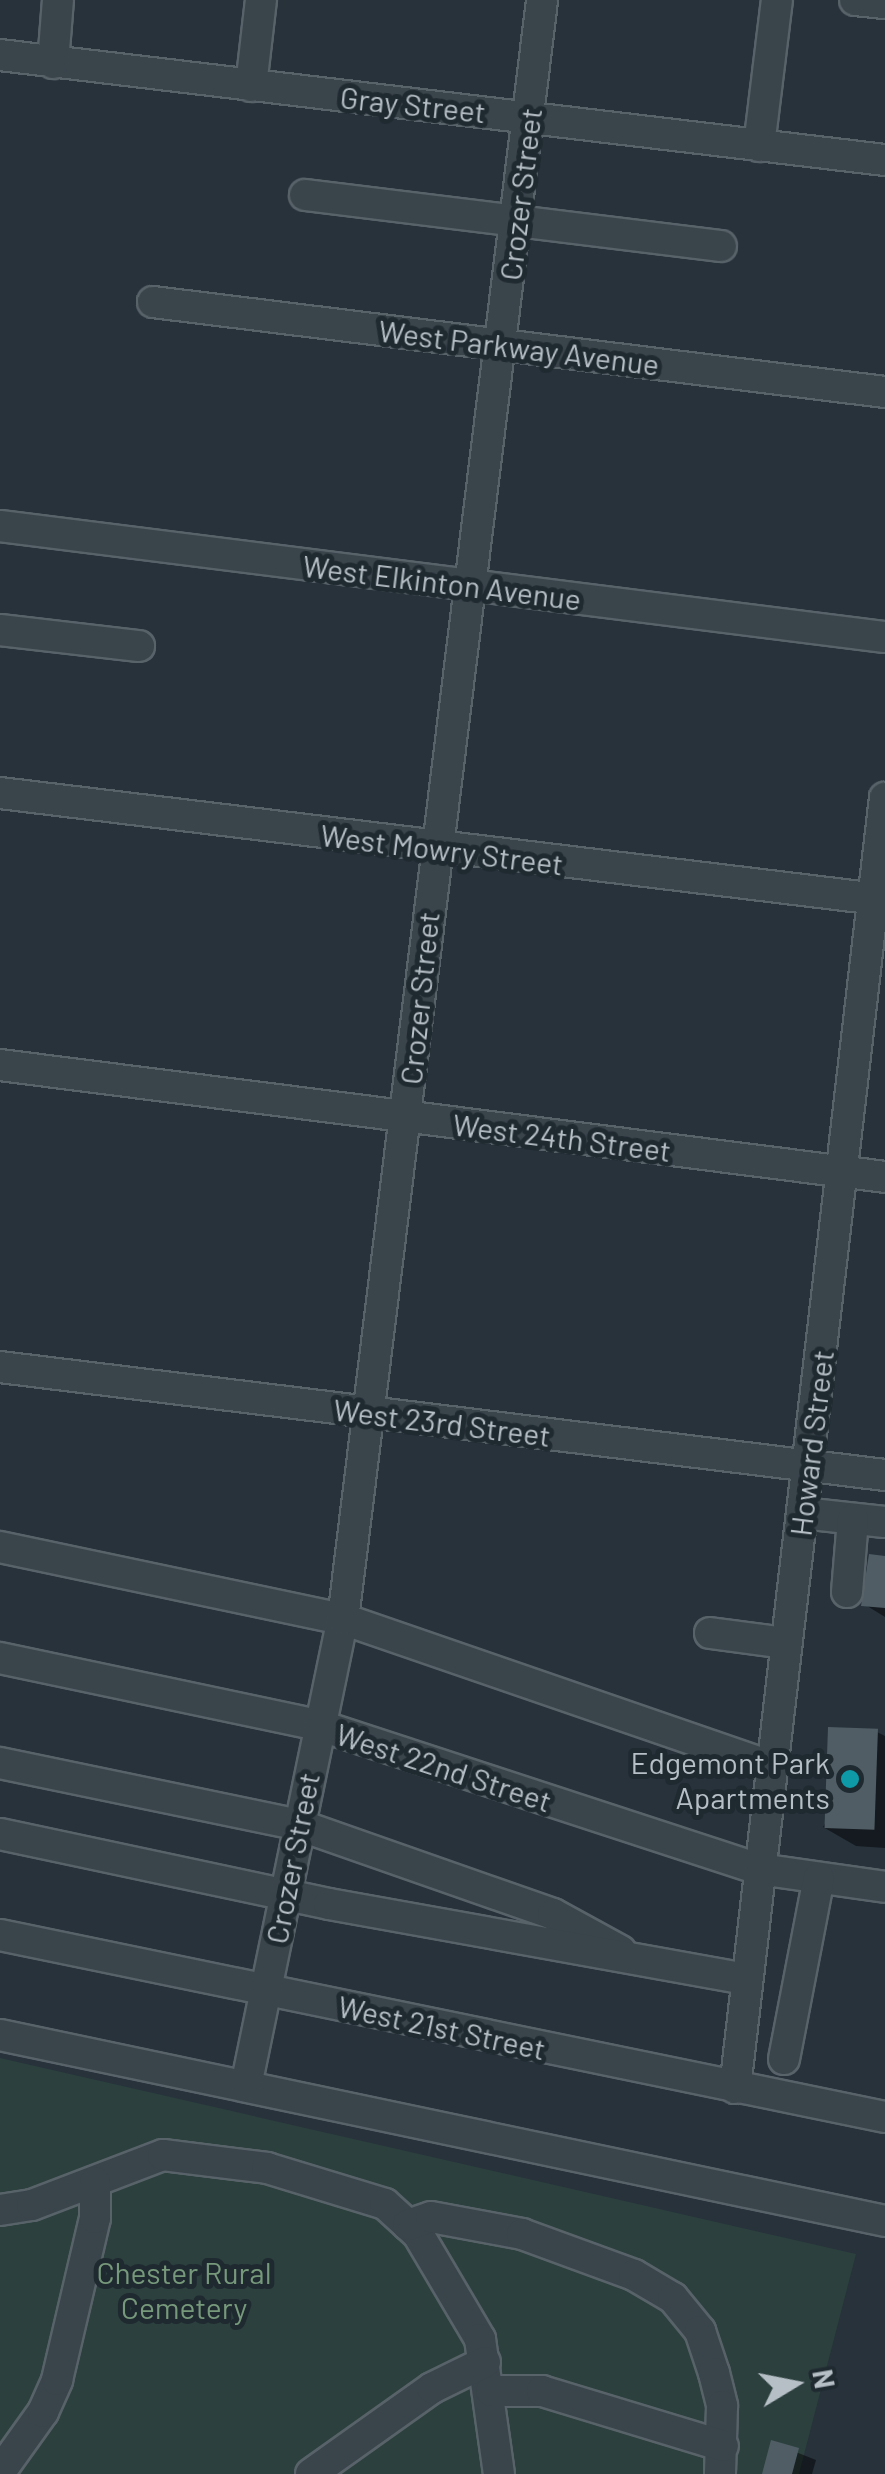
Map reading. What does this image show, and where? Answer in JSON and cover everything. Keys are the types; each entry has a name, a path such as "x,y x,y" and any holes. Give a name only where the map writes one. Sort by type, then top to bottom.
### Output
{"street":[{"path":"53,63 58,0"},
{"path":"251,86 261,0"},
{"name":"Crozer Street","path":"246,2086 343,1619 542,0"},
{"path":"759,146 777,0"},
{"name":"Gray Street","path":"0,55 885,160"},
{"path":"306,195 720,246"},
{"name":"West Parkway Avenue","path":"152,302 885,392"},
{"name":"West Elkinton Avenue","path":"0,526 885,637"},
{"path":"0,630 138,646"},
{"name":"West Mowry Street","path":"0,793 879,900"},
{"name":"Howard Street","path":"735,2088 769,1766 810,1466 841,1172 879,900 885,798"},
{"name":"West 24th Street","path":"0,1065 885,1177"},
{"name":"West 23rd Street","path":"0,1367 885,1475"},
{"path":"802,1514 885,1522"},
{"path":"847,1592 853,1519"},
{"path":"0,1547 343,1619 769,1766"},
{"path":"710,1633 786,1642"},
{"name":"West 22nd Street","path":"0,1658 318,1726 760,1869 885,1888"},
{"path":"0,1764 298,1825 553,1914 629,1954"},
{"path":"0,1834 567,1950 629,1954 745,1979"},
{"path":"784,2059 819,1878"},
{"name":"West 21st Street","path":"0,1934 885,2117"},
{"path":"0,2035 885,2222"},
{"path":"0,2210 96,2182 163,2155 198,2158 346,2188 385,2204 408,2225 454,2289 488,2377 499,2474"},
{"path":"0,2472 57,2380 92,2233 96,2182"},
{"path":"311,2474 432,2388 488,2377 542,2391 721,2460 722,2406 700,2330 673,2298 634,2275 522,2234 431,2217 408,2225"}],"green space":[{"name":"Chester Rural Cemetery","path":"0,2058 856,2254 799,2474 0,2474"}],"building":[{"path":"869,1554 885,1556 885,1608 861,1606"},
{"name":"Edgemont Park Apartments","path":"828,1727 878,1729 874,1830 824,1828"},
{"path":"771,2440 799,2448 792,2474 762,2474"}],"place":[{"name":"Edgemont Park Apartments","path":"850,1779"}]}
